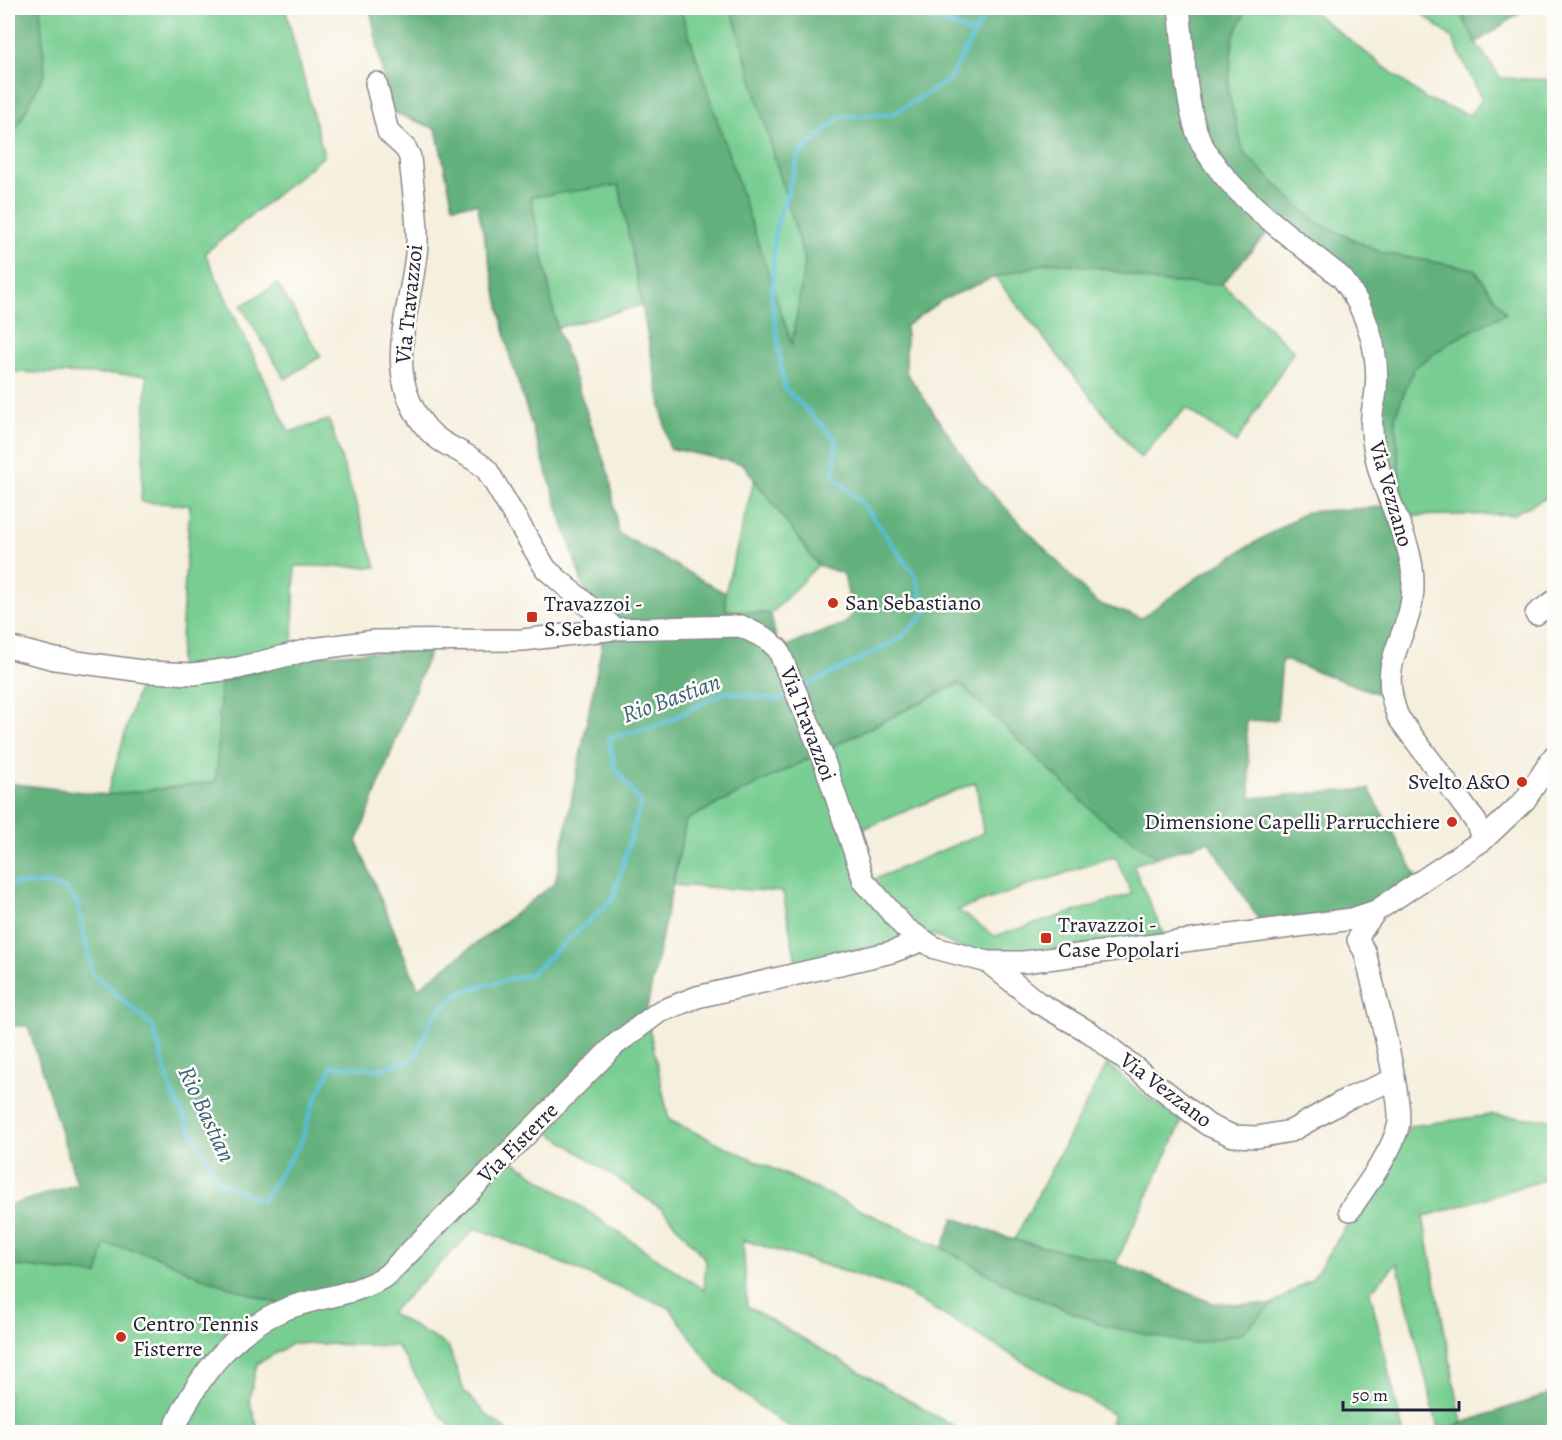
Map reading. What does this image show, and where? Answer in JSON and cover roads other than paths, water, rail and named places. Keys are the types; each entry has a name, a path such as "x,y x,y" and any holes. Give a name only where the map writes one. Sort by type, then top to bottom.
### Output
{"street":[{"name":"Via Vezzano","path":"1179,8 1191,108 1203,147 1226,178 1247,199 1342,278 1362,309 1373,345 1376,368 1377,388 1371,418 1378,466 1404,538 1413,585 1389,670 1390,693 1398,717 1476,822 1483,840"},
{"name":"Via Travazzoi","path":"376,83 388,132 406,149 410,157 417,240 400,363 411,404 433,436 479,462 487,470 546,569 615,629"},
{"path":"1536,614 1554,601"},
{"name":"Via Travazzoi","path":"8,647 55,659 125,669 193,674 238,668 312,649 374,641 524,640 615,629 741,626 767,639 778,649 821,752 864,881 892,916 921,941"},
{"name":"Via Vezzano","path":"921,941 954,954 988,962 1053,959 1352,919 1376,910 1483,840 1525,800 1554,756"},
{"name":"Via Vezzano","path":"1350,1210 1390,1144 1399,1124 1393,1080 1365,952 1358,940 1361,931 1376,910"},
{"name":"Via Fisterre","path":"173,1432 207,1373 247,1329 280,1310 367,1287 387,1275 616,1044 659,1012 697,997 892,952 921,941"},
{"name":"Via Vezzano","path":"988,962 1037,1002 1091,1033 1208,1125 1233,1136 1257,1137 1291,1131 1347,1099 1393,1080"}],"waterway":[{"path":"8,22 10,8"},
{"path":"929,8 933,18 975,34"},
{"name":"Rio Bastian","path":"800,689 900,639 927,612 916,577 866,508 834,476 836,440 784,387 772,301 775,230 800,153 840,117 893,114 949,80 989,8"},
{"name":"Rio Bastian","path":"8,884 50,884 67,890 78,905 92,973 153,1026 173,1096 219,1182 262,1201 300,1144 313,1105 332,1066 382,1069 415,1058 433,1016 460,992 530,974 613,899 641,803 615,768 609,738 658,726 726,692 778,700 790,695"}],"place":[{"name":"San Sebastiano","path":"833,603"},
{"name":"Travazzoi - S.Sebastiano","path":"532,617"},
{"name":"Svelto A&O","path":"1522,782"},
{"name":"Dimensione Capelli Parrucchiere","path":"1452,822"},
{"name":"Travazzoi - Case Popolari","path":"1046,938"},
{"name":"Centro Tennis Fisterre","path":"121,1337"}]}
